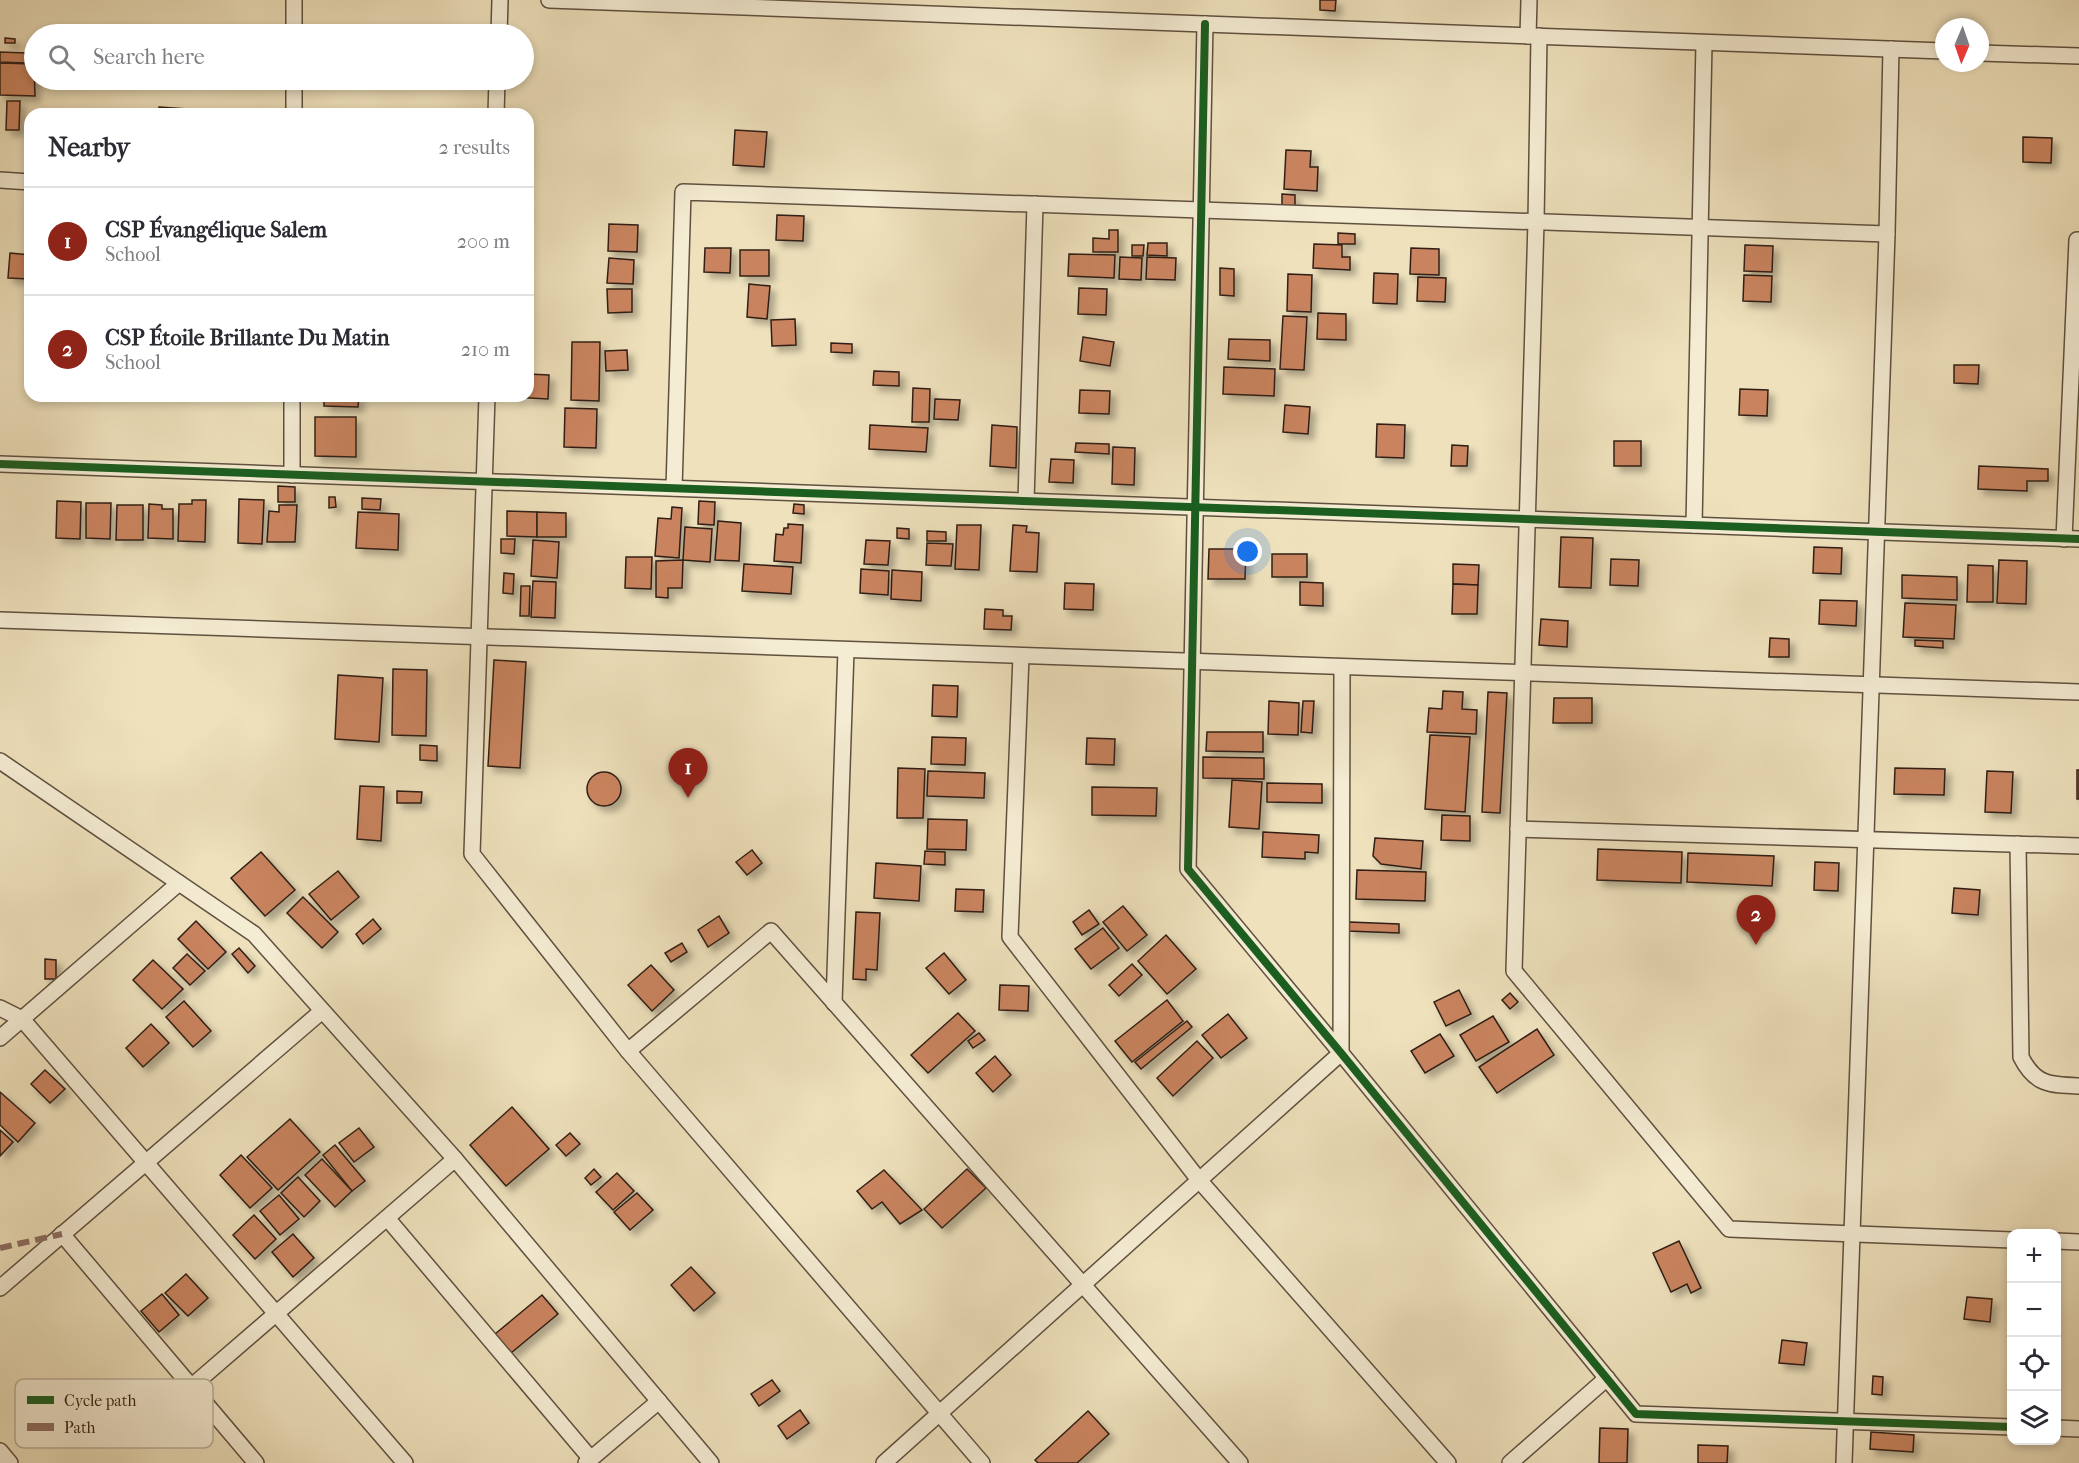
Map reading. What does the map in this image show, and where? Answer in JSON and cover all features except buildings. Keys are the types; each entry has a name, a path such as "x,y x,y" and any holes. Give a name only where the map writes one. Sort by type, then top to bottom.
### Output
{"street":[{"path":"294,0 294,24"},
{"path":"499,24 500,0"},
{"path":"549,0 677,2 1935,51"},
{"path":"1529,0 1533,36 1536,222 1514,971 1729,1229 2007,1240"},
{"path":"1205,24 1188,869 1636,1414 2007,1427"},
{"path":"1694,525 1704,43"},
{"path":"1844,1463 1892,50"},
{"path":"1989,53 2079,56"},
{"path":"294,90 294,108"},
{"path":"496,108 497,90"},
{"path":"0,180 24,182"},
{"path":"674,488 683,192 1887,234"},
{"path":"1026,501 1035,204"},
{"path":"0,464 2071,539 2077,240 2079,240"},
{"path":"292,402 292,475"},
{"path":"487,402 472,854 628,1051 982,1463"},
{"path":"0,620 2079,692"},
{"path":"834,1003 846,650"},
{"path":"1021,656 1010,937 1199,1180 1449,1463"},
{"path":"884,1463 1341,1053 1342,667"},
{"path":"0,761 254,934 455,1159 711,1463"},
{"path":"1518,829 2079,846"},
{"path":"2018,844 2021,1057 2028,1072 2042,1081 2079,1086"},
{"path":"0,1038 179,883"},
{"path":"628,1051 771,931 1240,1463"},
{"path":"0,1008 22,1019 405,1463"},
{"path":"0,1288 322,1011"},
{"path":"200,1379 455,1159"},
{"path":"387,1218 588,1461 659,1401"},
{"path":"62,1234 184,1379"},
{"path":"2061,1241 2079,1242"},
{"path":"1510,1463 1607,1378"},
{"path":"213,1413 256,1463"},
{"path":"2061,1428 2079,1429"},
{"path":"0,1451 10,1463"}],"marked path":[{"path":"0,1248 62,1234"}],"cycle path":[{"path":"1205,24 1188,869 1636,1414 2007,1427"},
{"path":"0,464 2079,539"}],"place":[{"name":"CSP Évangélique Salem","path":"688,798"},
{"name":"CSP Étoile Brillante Du Matin","path":"1756,945"}]}
